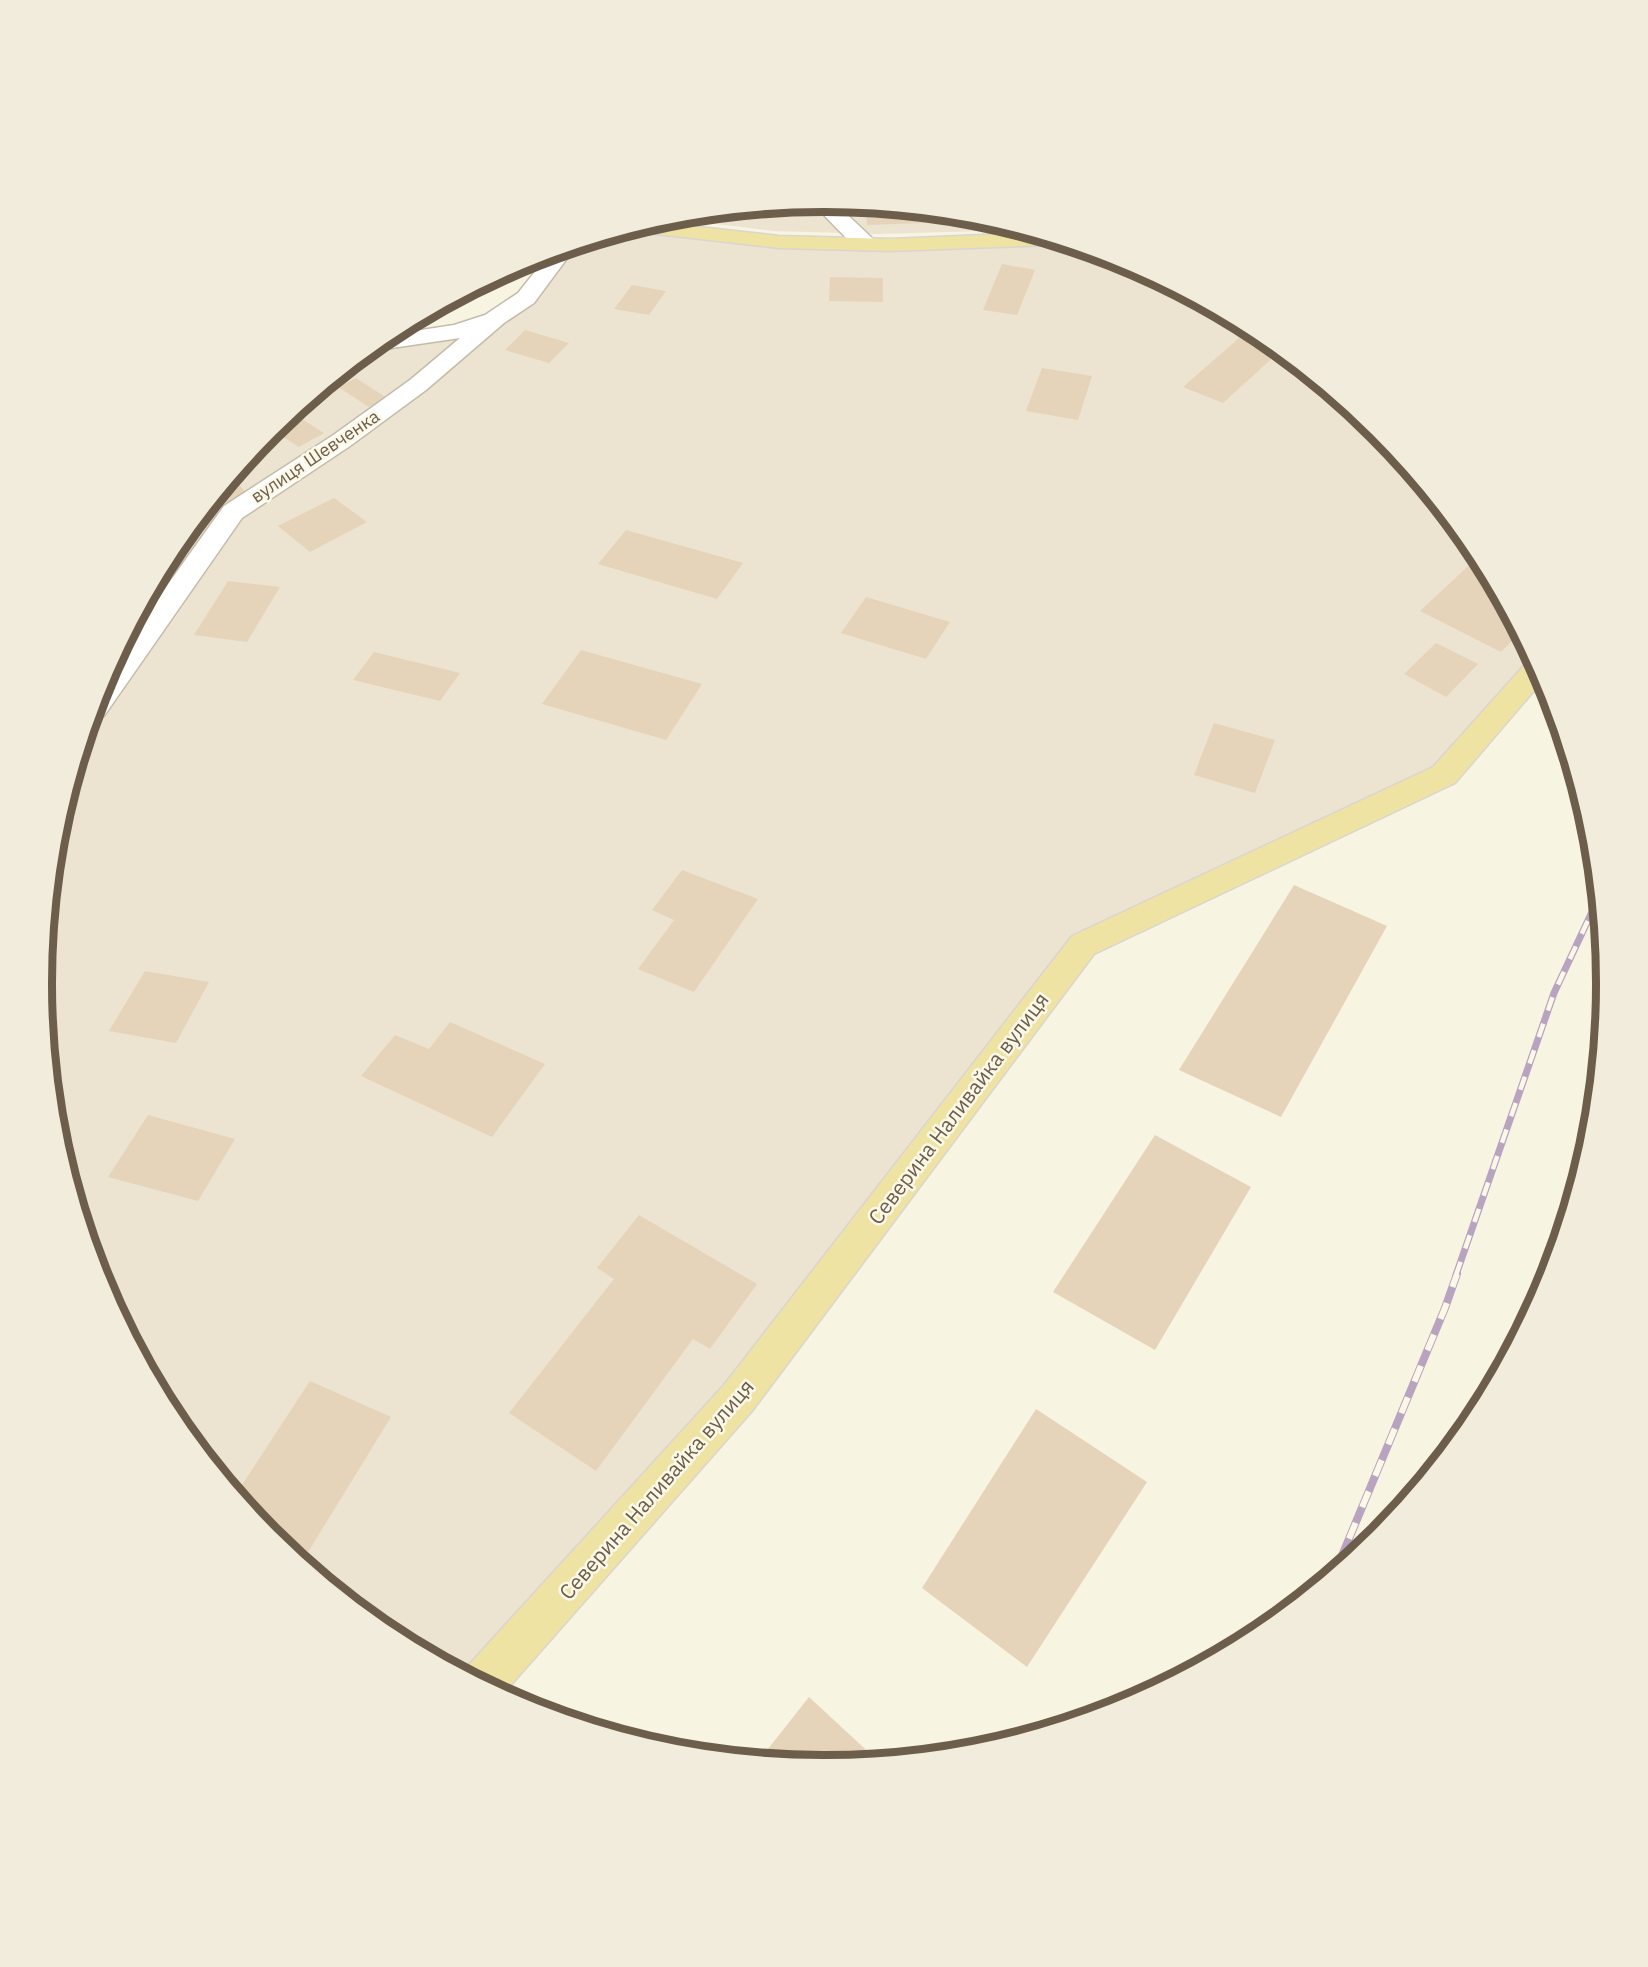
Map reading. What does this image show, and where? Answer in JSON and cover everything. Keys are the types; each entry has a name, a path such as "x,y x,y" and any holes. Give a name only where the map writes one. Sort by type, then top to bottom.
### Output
{"main road":[{"path":"664,229 779,242 891,245 1030,240"},
{"name":"Северина Наливайка вулиця","path":"488,1677 738,1398 1083,945 1444,775 1531,676"}],"street":[{"path":"833,212 865,244"},
{"name":"вулиця Шевченка","path":"114,682 233,512 341,441 418,385 500,315 526,298 553,262"},
{"name":"вулиця Шевченка","path":"398,340 471,329 500,315"}],"shaded area":[{"path":"824,212 925,219 992,231 876,234 774,231 702,222 774,214"},
{"path":"664,229 779,242 1028,239 1119,271 1210,315 1253,342 1333,403 1370,438 1436,514 1465,555 1492,598 1531,676 1444,775 1083,945 529,1633 488,1677 438,1652 395,1625 315,1564 278,1529 212,1453 156,1369 111,1279 93,1231 67,1134 54,1034 52,984 54,933 67,833 93,736 111,688 156,598 212,514 278,438 354,371 398,340 471,329 548,271 555,261 576,253 624,238"}],"building":[{"path":"866,214 924,219 925,223 867,225"},
{"path":"1002,264 1035,270 1017,315 983,310"},
{"path":"830,277 883,278 883,302 829,301"},
{"path":"632,285 666,291 649,315 614,309"},
{"path":"525,330 569,343 549,363 505,350"},
{"path":"1239,338 1257,345 1274,357 1223,403 1183,387"},
{"path":"1042,368 1092,376 1078,420 1026,411"},
{"path":"356,378 387,398 369,407 338,387"},
{"path":"300,418 324,433 299,447 281,435"},
{"path":"238,483 247,494 220,505"},
{"path":"334,498 367,522 310,552 278,526"},
{"path":"626,530 743,563 717,599 598,564"},
{"path":"1471,564 1514,639 1501,652 1420,611"},
{"path":"170,576 173,577 159,593"},
{"path":"228,581 280,587 247,642 194,635"},
{"path":"866,597 950,622 926,659 841,633"},
{"path":"1436,643 1478,664 1446,697 1404,674"},
{"path":"581,650 702,684 666,740 542,704"},
{"path":"374,652 460,673 440,701 353,680"},
{"path":"1214,723 1275,740 1255,793 1194,775"},
{"path":"682,870 758,899 694,992 638,969 674,920 652,910"},
{"path":"1294,885 1387,926 1281,1117 1179,1070"},
{"path":"145,971 209,982 176,1043 109,1031"},
{"path":"450,1022 545,1064 492,1137 361,1076 395,1035 429,1049"},
{"path":"148,1115 235,1139 198,1201 108,1177"},
{"path":"1155,1135 1251,1187 1155,1350 1053,1292"},
{"path":"639,1215 757,1284 710,1349 693,1339 596,1471 509,1413 614,1279 597,1268"},
{"path":"310,1381 391,1417 306,1555 240,1487"},
{"path":"1036,1409 1147,1482 1027,1667 922,1588"},
{"path":"809,1697 870,1753 824,1755 765,1752"}],"railway":[{"path":"1456,1275 1554,993 1592,912"},
{"path":"1342,1555 1457,1274"}]}
